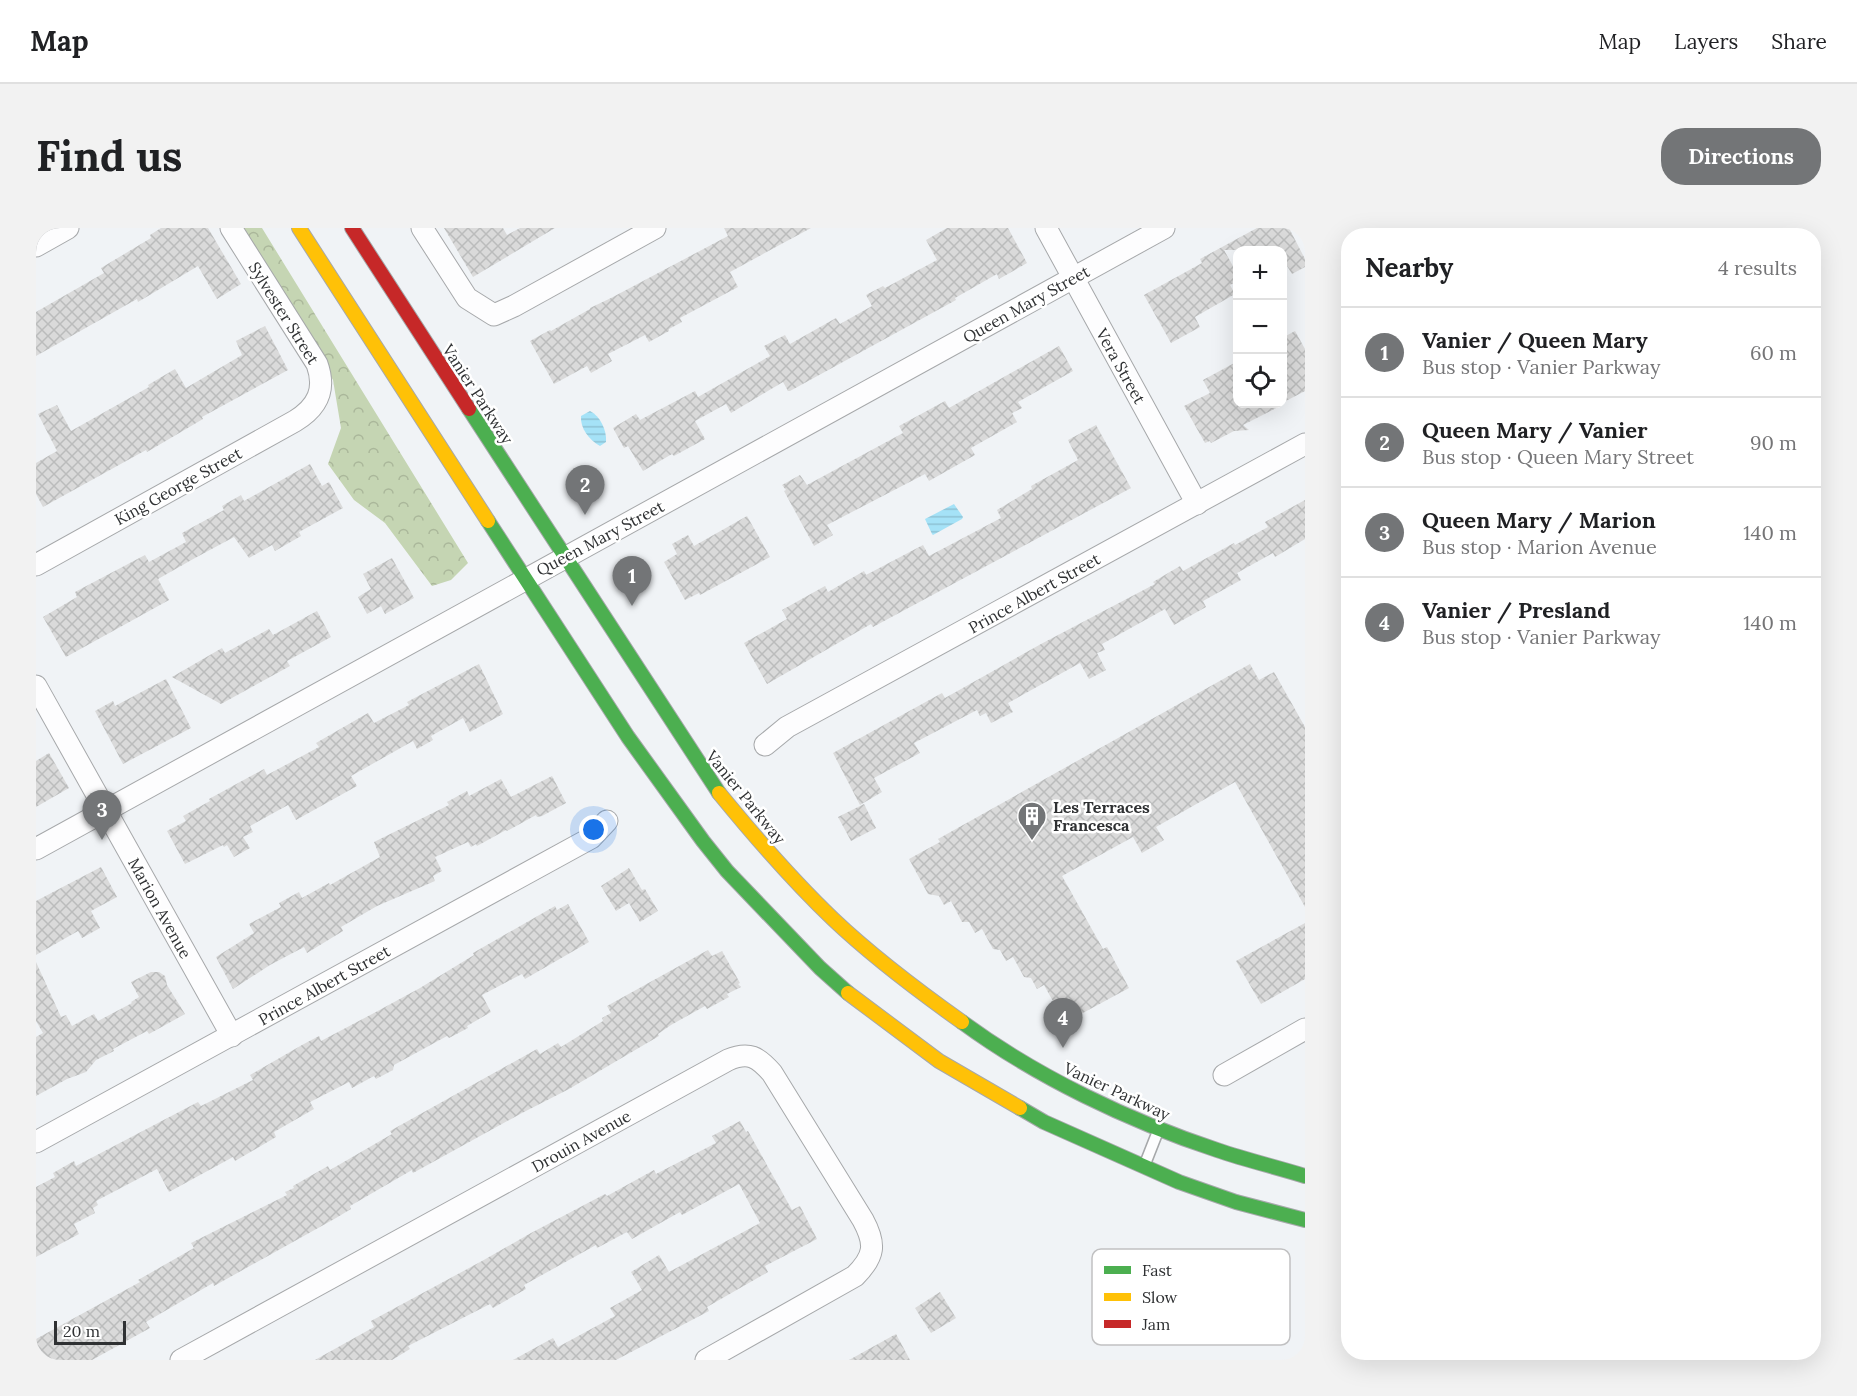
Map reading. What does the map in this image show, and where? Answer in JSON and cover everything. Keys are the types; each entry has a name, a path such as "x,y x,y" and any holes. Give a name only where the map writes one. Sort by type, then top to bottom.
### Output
{"main road":[{"path":"299,228 527,578 606,704 703,842 820,968 895,1029 970,1081 1044,1122 1143,1167 1236,1202 1305,1220"},
{"name":"Vanier Parkway","path":"352,228 711,784 737,818 812,899 875,958 959,1022 1060,1083 1158,1130 1263,1166 1305,1176"}],"street":[{"path":"36,246 68,228"},
{"name":"Sylvester Street","path":"231,228 317,364 322,385 316,402"},
{"path":"422,228 467,298 494,315 654,228"},
{"name":"Vera Street","path":"1046,228 1197,504"},
{"name":"Queen Mary Street","path":"36,849 1164,228"},
{"name":"King George Street","path":"36,565 296,421 316,402"},
{"name":"Prince Albert Street","path":"765,745 787,727 1305,444"},
{"name":"Marion Avenue","path":"36,686 232,1036"},
{"name":"Prince Albert Street","path":"36,1142 591,838 607,821"},
{"path":"1224,1075 1305,1029"},
{"name":"Drouin Avenue","path":"181,1360 738,1056 754,1057 761,1060 772,1073 863,1220 872,1237 872,1250 866,1266 855,1276 706,1360"}],"lane":[{"path":"1143,1167 1158,1130"}],"green space":[{"path":"238,228 262,228 468,563 451,580 432,586 385,523 354,500 328,464 341,428 333,380"}],"water":[{"path":"590,411 600,420 604,428 606,442 600,446 589,437 582,425 581,416"},
{"path":"954,504 963,517 962,519 933,535 925,519"}],"building":[{"path":"161,228 208,228 241,284 217,299 198,266 138,302 137,299 36,356 36,312 104,273 101,268 151,238 150,235"},
{"path":"444,228 503,228 507,235 520,228 555,228 473,277"},
{"path":"724,228 811,228 730,272 738,287 680,318 682,322 669,331 649,342 645,335 608,354 612,361 591,373 587,366 554,384 530,341 728,236"},
{"path":"947,228 1008,228 1027,263 999,279 997,274 955,298 956,300 790,391 783,382 731,413 726,404 695,421 705,439 674,456 672,454 643,471 628,446 624,448 613,428 636,414 640,420 695,391 698,397 770,356 764,346 785,335 790,344 836,318 840,324 872,306 866,295 883,286 885,288 937,260 926,240"},
{"path":"1257,228 1289,228 1305,259 1305,267 1292,274 1287,266 1287,246 1233,246 1233,250 1224,250 1233,266 1233,284 1230,285 1233,295 1195,317 1200,327 1171,343 1144,295 1202,263 1200,259"},
{"path":"265,326 288,370 202,417 203,419 147,452 146,450 43,507 36,494 36,463 57,451 38,414 57,405 71,431 149,387 148,385 175,369 186,388 242,355 236,341"},
{"path":"1295,331 1305,349 1305,391 1287,400 1287,354 1287,335"},
{"path":"1059,346 1073,371 1018,402 1022,408 1012,413 1017,422 971,448 975,455 929,481 925,474 827,525 833,535 814,546 782,485 800,475 807,485 903,433 899,426 945,401 949,408"},
{"path":"1233,364 1233,408 1276,408 1243,425 1249,430 1234,431 1211,443 1210,441 1205,443 1184,406 1210,393 1203,380"},
{"path":"1096,425 1131,488 873,627 871,624 767,684 744,643 787,619 782,610 825,586 828,592 864,571 866,575 923,545 929,556 1001,518 997,510 1032,489 1031,486 1078,460 1068,440"},
{"path":"310,464 322,486 329,482 343,508 299,532 301,536 275,551 272,545 249,558 234,537 158,579 169,600 66,657 43,617 77,597 75,592 145,555 149,562 186,542 182,533 224,510 222,506 241,495 244,501"},
{"path":"1305,500 1305,539 1275,557 1273,553 1237,573 1241,580 1203,601 1206,607 1174,625 1165,609 1102,644 1105,650 1097,653 1106,670 1089,679 1080,663 1008,703 1013,712 991,723 986,713 980,716 977,710 914,743 920,753 874,778 882,792 860,805 833,753 942,693 945,698 1155,584 1153,582 1180,566 1183,571 1234,543 1235,545 1268,527 1265,522"},
{"path":"747,516 770,557 700,595 699,593 685,600 664,562 677,554 672,544 688,535 694,546"},
{"path":"392,558 414,598 385,614 381,606 367,614 358,597 371,589 363,574"},
{"path":"317,611 331,637 287,661 290,666 221,704 172,677 222,648 225,653 269,629 273,635"},
{"path":"479,664 503,714 470,732 463,718 431,736 433,740 417,749 413,741 351,776 357,786 296,820 288,805 250,826 253,832 243,837 250,848 234,857 227,845 224,847 223,845 185,864 167,831 186,821 183,816 264,769 267,775 319,747 316,743 368,713 374,723 409,705 407,702"},
{"name":"Les Terraces Francesca","path":"1250,664 1259,680 1274,672 1305,727 1305,907 1235,782 1156,827 1164,840 1142,853 1133,837 1062,876 1103,949 1107,947 1129,988 1070,1020 1062,1007 1055,1005 1044,985 1037,989 1031,978 1024,977 1013,957 1006,961 1000,950 993,949 982,929 975,933 969,922 962,922 951,901 944,905 939,896 928,894 909,859 940,842 938,839"},
{"path":"166,679 191,728 123,764 95,711 113,701 115,706"},
{"path":"49,753 69,788 36,807 36,761"},
{"path":"552,776 566,803 542,816 537,817 536,815 477,846 476,844 471,847 468,842 435,857 442,871 433,876 435,881 377,906 341,927 343,931 307,953 304,947 270,965 233,989 216,957 254,933 249,924 281,907 279,903 299,892 302,898 380,857 374,842 449,805 447,802 467,791 469,796 501,779 511,797"},
{"path":"864,804 876,828 851,841 838,817"},
{"path":"101,867 117,897 91,911 100,928 82,938 78,931 36,955 36,901"},
{"path":"629,868 658,911 640,922 629,903 616,911 601,886"},
{"path":"568,904 589,942 525,979 522,974 482,995 491,1012 467,1026 468,1028 449,1038 447,1036 394,1065 393,1070 376,1079 374,1076 352,1088 349,1082 310,1102 314,1109 274,1132 276,1137 235,1161 233,1157 169,1192 157,1169 96,1201 98,1205 93,1208 95,1213 74,1224 79,1234 36,1257 36,1187 55,1177 53,1173 74,1161 76,1166 198,1102 201,1106 253,1080 250,1075 302,1045 319,1036 321,1041 374,1013 420,988 474,955 473,953 555,906 557,910"},
{"path":"1305,923 1305,979 1261,1004 1236,961"},
{"path":"708,950 712,956 722,951 740,983 738,984 741,987 727,994 729,997 707,1009 705,1006 569,1089 413,1173 412,1170 350,1206 351,1209 336,1218 214,1286 213,1283 146,1322 150,1328 92,1360 36,1360 36,1339 140,1282 138,1280 194,1248 191,1243 287,1195 285,1192 294,1188 293,1186 328,1166 330,1170 392,1134 390,1131 537,1049 540,1054 558,1043 561,1047 603,1021 602,1018 611,1013 607,1006"},
{"path":"36,962 61,1017 66,1015 72,1026 94,1014 98,1021 132,1003 139,997 131,982 151,972 159,972 165,976 167,985 185,1014 149,1034 147,1031 113,1049 114,1051 96,1060 86,1072 67,1079 36,1096 36,1037 43,1033 36,1021"},
{"path":"740,1121 746,1132 748,1131 792,1210 800,1206 817,1239 765,1266 768,1272 707,1307 709,1311 616,1360 513,1360 553,1338 558,1347 615,1316 610,1308 642,1290 631,1272 659,1255 669,1272 760,1223 739,1184 682,1215 680,1212 632,1239 627,1232 597,1248 596,1245 524,1285 526,1289 493,1308 490,1304 408,1346 410,1349 392,1360 315,1360 374,1327 371,1321 531,1233 654,1170 656,1174 716,1143 712,1136"},
{"path":"940,1292 956,1318 931,1333 915,1308"},
{"path":"896,1334 910,1360 849,1360"}],"traffic: fast":[{"path":"469,409 719,793"},
{"path":"488,521 628,737 703,841 727,871 820,968 848,993"},
{"path":"962,1022 1052,1079 1117,1111 1217,1150 1305,1176"},
{"path":"1020,1108 1044,1122 1179,1182 1236,1202 1305,1220"}],"traffic: slow":[{"path":"299,228 488,521"},
{"path":"719,793 774,858 833,919 896,973 962,1022"},
{"path":"848,993 939,1061 1020,1108"}],"traffic: jam":[{"path":"352,228 469,409"}],"place":[{"name":"Queen Mary / Vanier","path":"585,515"},
{"name":"Vanier / Queen Mary","path":"632,606"},
{"name":"Queen Mary / Marion","path":"102,840"},
{"name":"Les Terraces Francesca","path":"1032,842"},
{"name":"Vanier / Presland","path":"1063,1048"}]}
